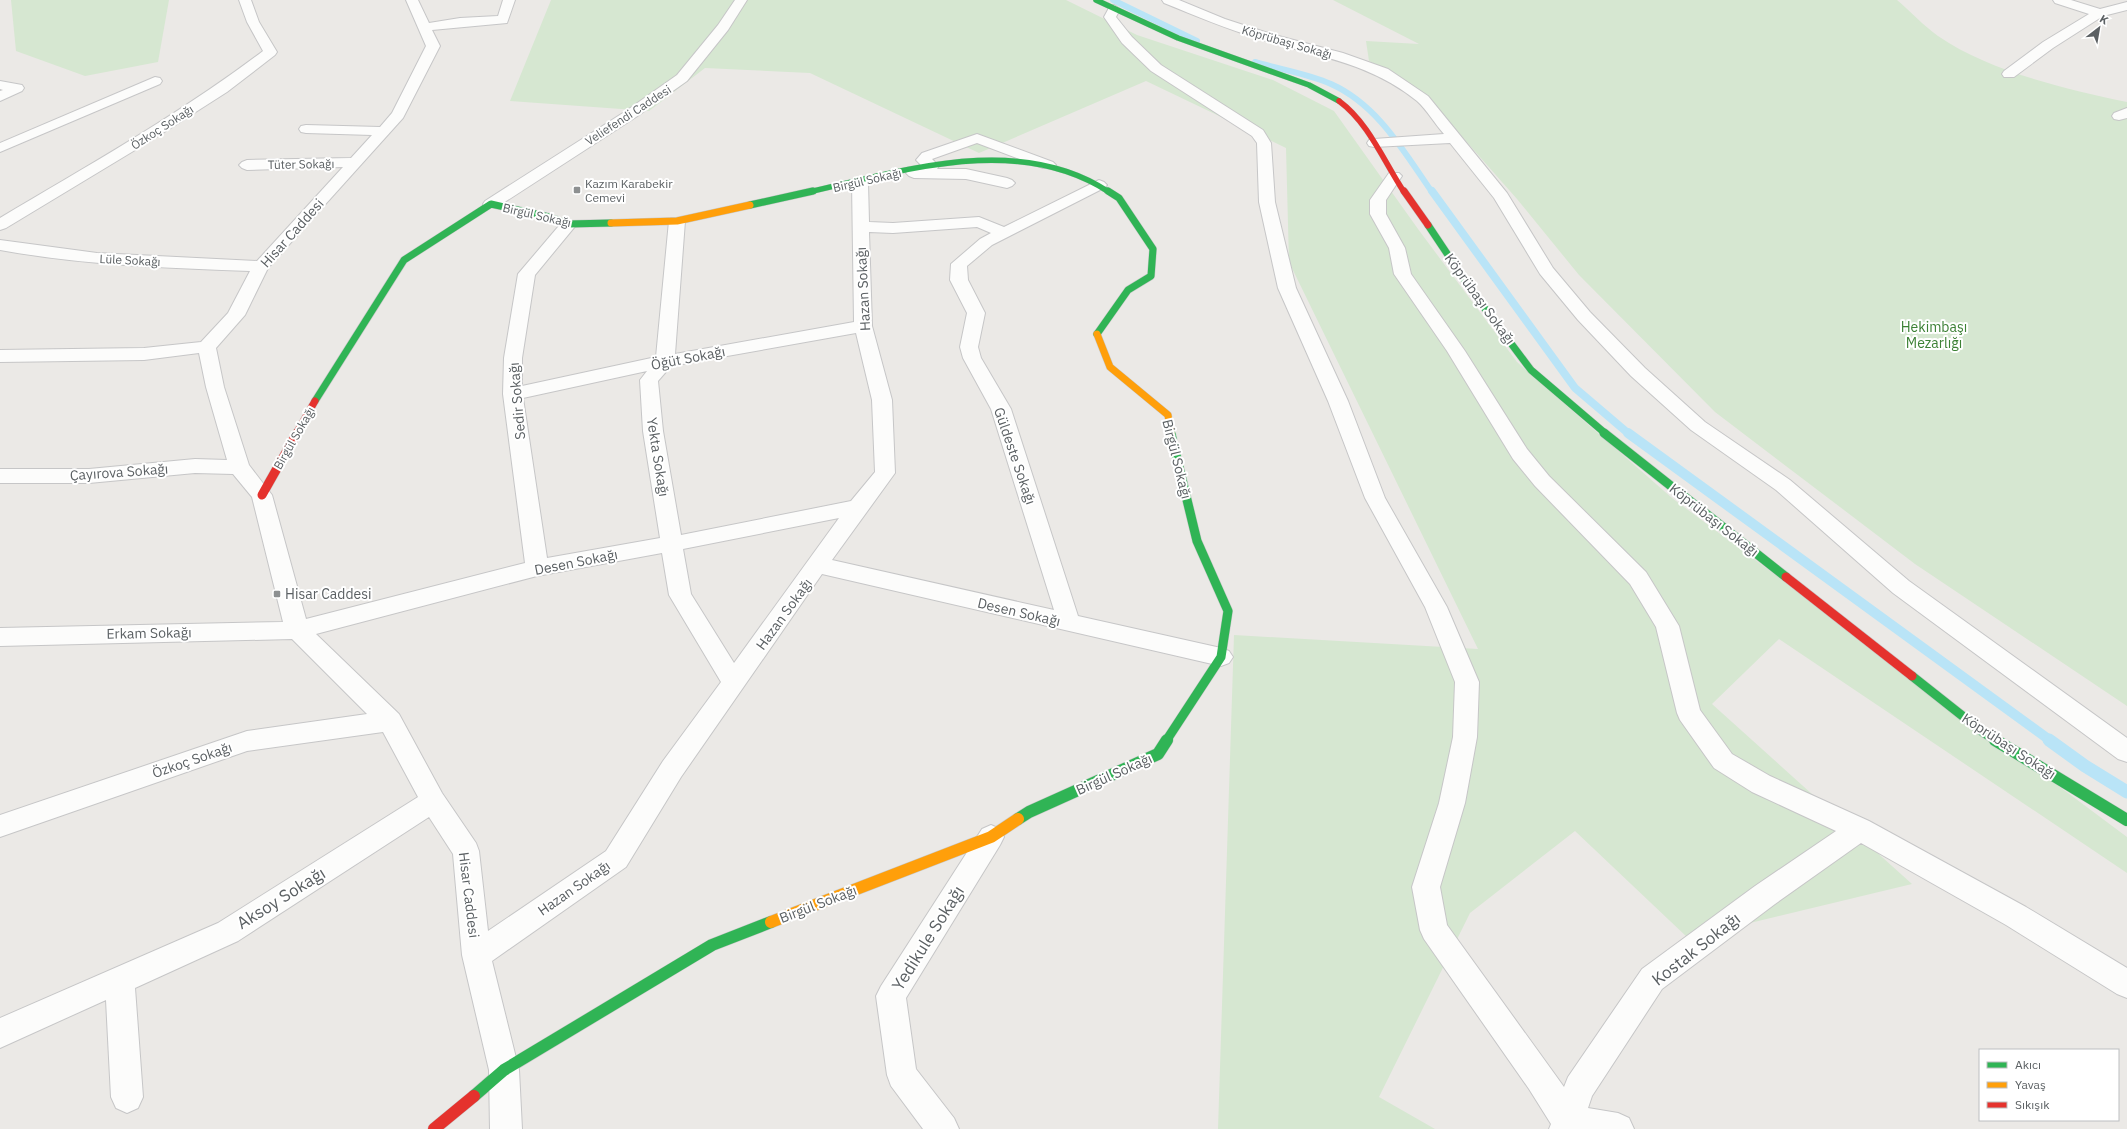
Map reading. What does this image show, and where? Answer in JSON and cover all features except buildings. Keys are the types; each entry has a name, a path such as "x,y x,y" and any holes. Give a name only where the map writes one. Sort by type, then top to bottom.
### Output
{"street":[{"name":"Özkoç Sokağı","path":"0,225 150,135 222,89 270,52 253,22 245,0"},
{"name":"Hisar Caddesi","path":"207,347 236,315 261,266 398,115 433,46 412,0"},
{"path":"424,27 460,22 503,20 509,0"},
{"name":"Veliefendi Caddesi","path":"491,204 631,114 682,78 723,27 741,0"},
{"name":"Köprübaşı Sokağı","path":"1168,0 1221,22 1266,37 1338,56 1383,72 1423,99 1501,196 1546,270 1584,316 1638,372 1698,426 1783,485 1901,587 2127,752"},
{"path":"2059,0 2099,13"},
{"path":"1105,5 1110,17 1127,40 1156,68 1258,133 1264,143 1267,202 1287,288 1338,401 1375,498 1436,607 1466,682 1465,737 1452,803 1426,887 1434,930 1540,1078 1566,1125 1618,1129"},
{"name":"Köprübaşı Sokağı","path":"1105,5 1178,38 1309,85 1344,104 1367,130 1381,143 1394,176 1474,294 1532,370 1609,437 1984,733 2127,820"},
{"path":"2009,74 2048,45 2099,13 2127,6"},
{"path":"0,148 155,81"},
{"path":"0,84 17,88 0,97"},
{"path":"306,129 384,131"},
{"name":"Birgül Sokağı","path":"434,1129 504,1070 712,946 991,837 1029,812 1158,754 1220,657 1228,611 1197,541 1172,445 1168,415 1110,366 1096,335 1128,290 1151,276 1153,249 1119,198 1099,185 977,138 927,156 924,160 931,166"},
{"path":"1381,143 1454,138"},
{"name":"Birgül Sokağı","path":"262,495 302,422 404,260 491,204 548,217 568,224 677,221 860,182 897,172 954,162 997,159 1048,165"},
{"name":"Tüter Sokağı","path":"247,165 355,162"},
{"path":"897,172 966,174 1007,183"},
{"path":"1394,176 1378,200 1378,214 1397,248 1403,274 1456,351 1520,454 1542,481 1638,578 1667,626 1689,713 1722,761 1761,784 1860,829 2016,916 2127,984"},
{"name":"Hazan Sokağı","path":"476,955 616,859 672,768 858,507 885,473 882,400 863,326 860,182"},
{"name":"Güldeste Sokağı","path":"1069,623 1001,409 972,358 969,347 976,313 958,280 959,264 986,242 1099,185"},
{"path":"665,361 677,221"},
{"path":"861,227 893,228 979,222 1004,233"},
{"name":"Sedir Sokağı","path":"537,568 513,394 513,358 527,274 568,224"},
{"name":"Lüle Sokağı","path":"0,245 38,252 113,261 261,266"},
{"name":"Öğüt Sokağı","path":"513,394 665,361 863,326"},
{"path":"0,356 144,354 207,347 215,387 239,467 262,495 297,630"},
{"name":"Yekta Sokağı","path":"665,361 649,380 653,431 680,595 734,683"},
{"name":"Çayırova Sokağı","path":"0,476 89,476 195,466 239,467"},
{"name":"Desen Sokağı","path":"297,630 537,568 672,544 858,507"},
{"name":"Desen Sokağı","path":"818,565 1220,657"},
{"name":"Hisar Caddesi","path":"297,630 390,721 433,801 466,851 476,955 504,1070 506,1129"},
{"name":"Erkam Sokağı","path":"0,637 297,630"},
{"name":"Özkoç Sokağı","path":"0,826 247,741 390,721"},
{"name":"Aksoy Sokağı","path":"0,1033 228,932 433,801"},
{"name":"Kostak Sokağı","path":"1566,1125 1579,1088 1652,980 1765,895 1860,829"},
{"name":"Yedikule Sokağı","path":"943,1129 902,1075 891,996 991,837"},
{"path":"120,980 127,1097"}],"green space":[{"path":"11,0 169,0 158,62 85,76 16,51"},
{"path":"551,0 1066,0 1137,35 1273,80 1334,111 1418,229 1517,362 1672,498 2127,837 2127,873 1779,639 1712,704 1912,884 1688,938 1575,831 1470,913 1379,1097 1435,1129 1218,1129 1234,635 1478,649 1289,262 1286,148 1146,81 979,153 810,73 705,68 649,111 510,101"},
{"name":"Hekimbaşı Mezarlığı","path":"1333,0 1897,0 1938,36 1981,60 2030,78 2127,102 2127,706 1915,564 1715,412 1579,275 1517,199 1434,105 1402,78 1369,61 1366,41 1419,44"}],"waterway":[{"path":"1113,0 1197,41"},
{"path":"1255,62 1313,77 1348,93 1363,104 1389,131 1432,192"},
{"path":"1432,191 1575,388 1629,434"},
{"path":"1628,433 2051,741"},
{"path":"2049,740 2085,766 2127,792"}],"traffic: fast":[{"path":"1096,0 1178,38 1309,85 1339,101"},
{"path":"750,205 897,172 954,162 997,159 1048,165 1099,185 1119,198 1153,249 1151,276 1128,290 1097,334"},
{"path":"315,401 404,260 491,204 549,217 569,224 611,223"},
{"path":"1428,225 1474,294 1531,370 1609,437 1786,577"},
{"path":"1018,819 1029,812 1158,754 1221,657 1228,611 1197,541 1171,434"},
{"path":"1912,676 1984,733 2127,820"},
{"path":"474,1096 504,1070 712,945 771,922"}],"traffic: slow":[{"path":"611,223 677,221 750,205"},
{"path":"1097,334 1110,367 1168,415 1171,434"},
{"path":"771,922 991,837 1018,819"}],"traffic: jam":[{"path":"1339,101 1347,107 1362,124 1393,175 1428,225"},
{"path":"262,495 315,401"},
{"path":"1786,577 1912,676"},
{"path":"434,1129 474,1096"}],"place":[{"name":"Kazım Karabekir Cemevi","path":"577,190"},
{"name":"Hisar Caddesi","path":"277,594"}]}
